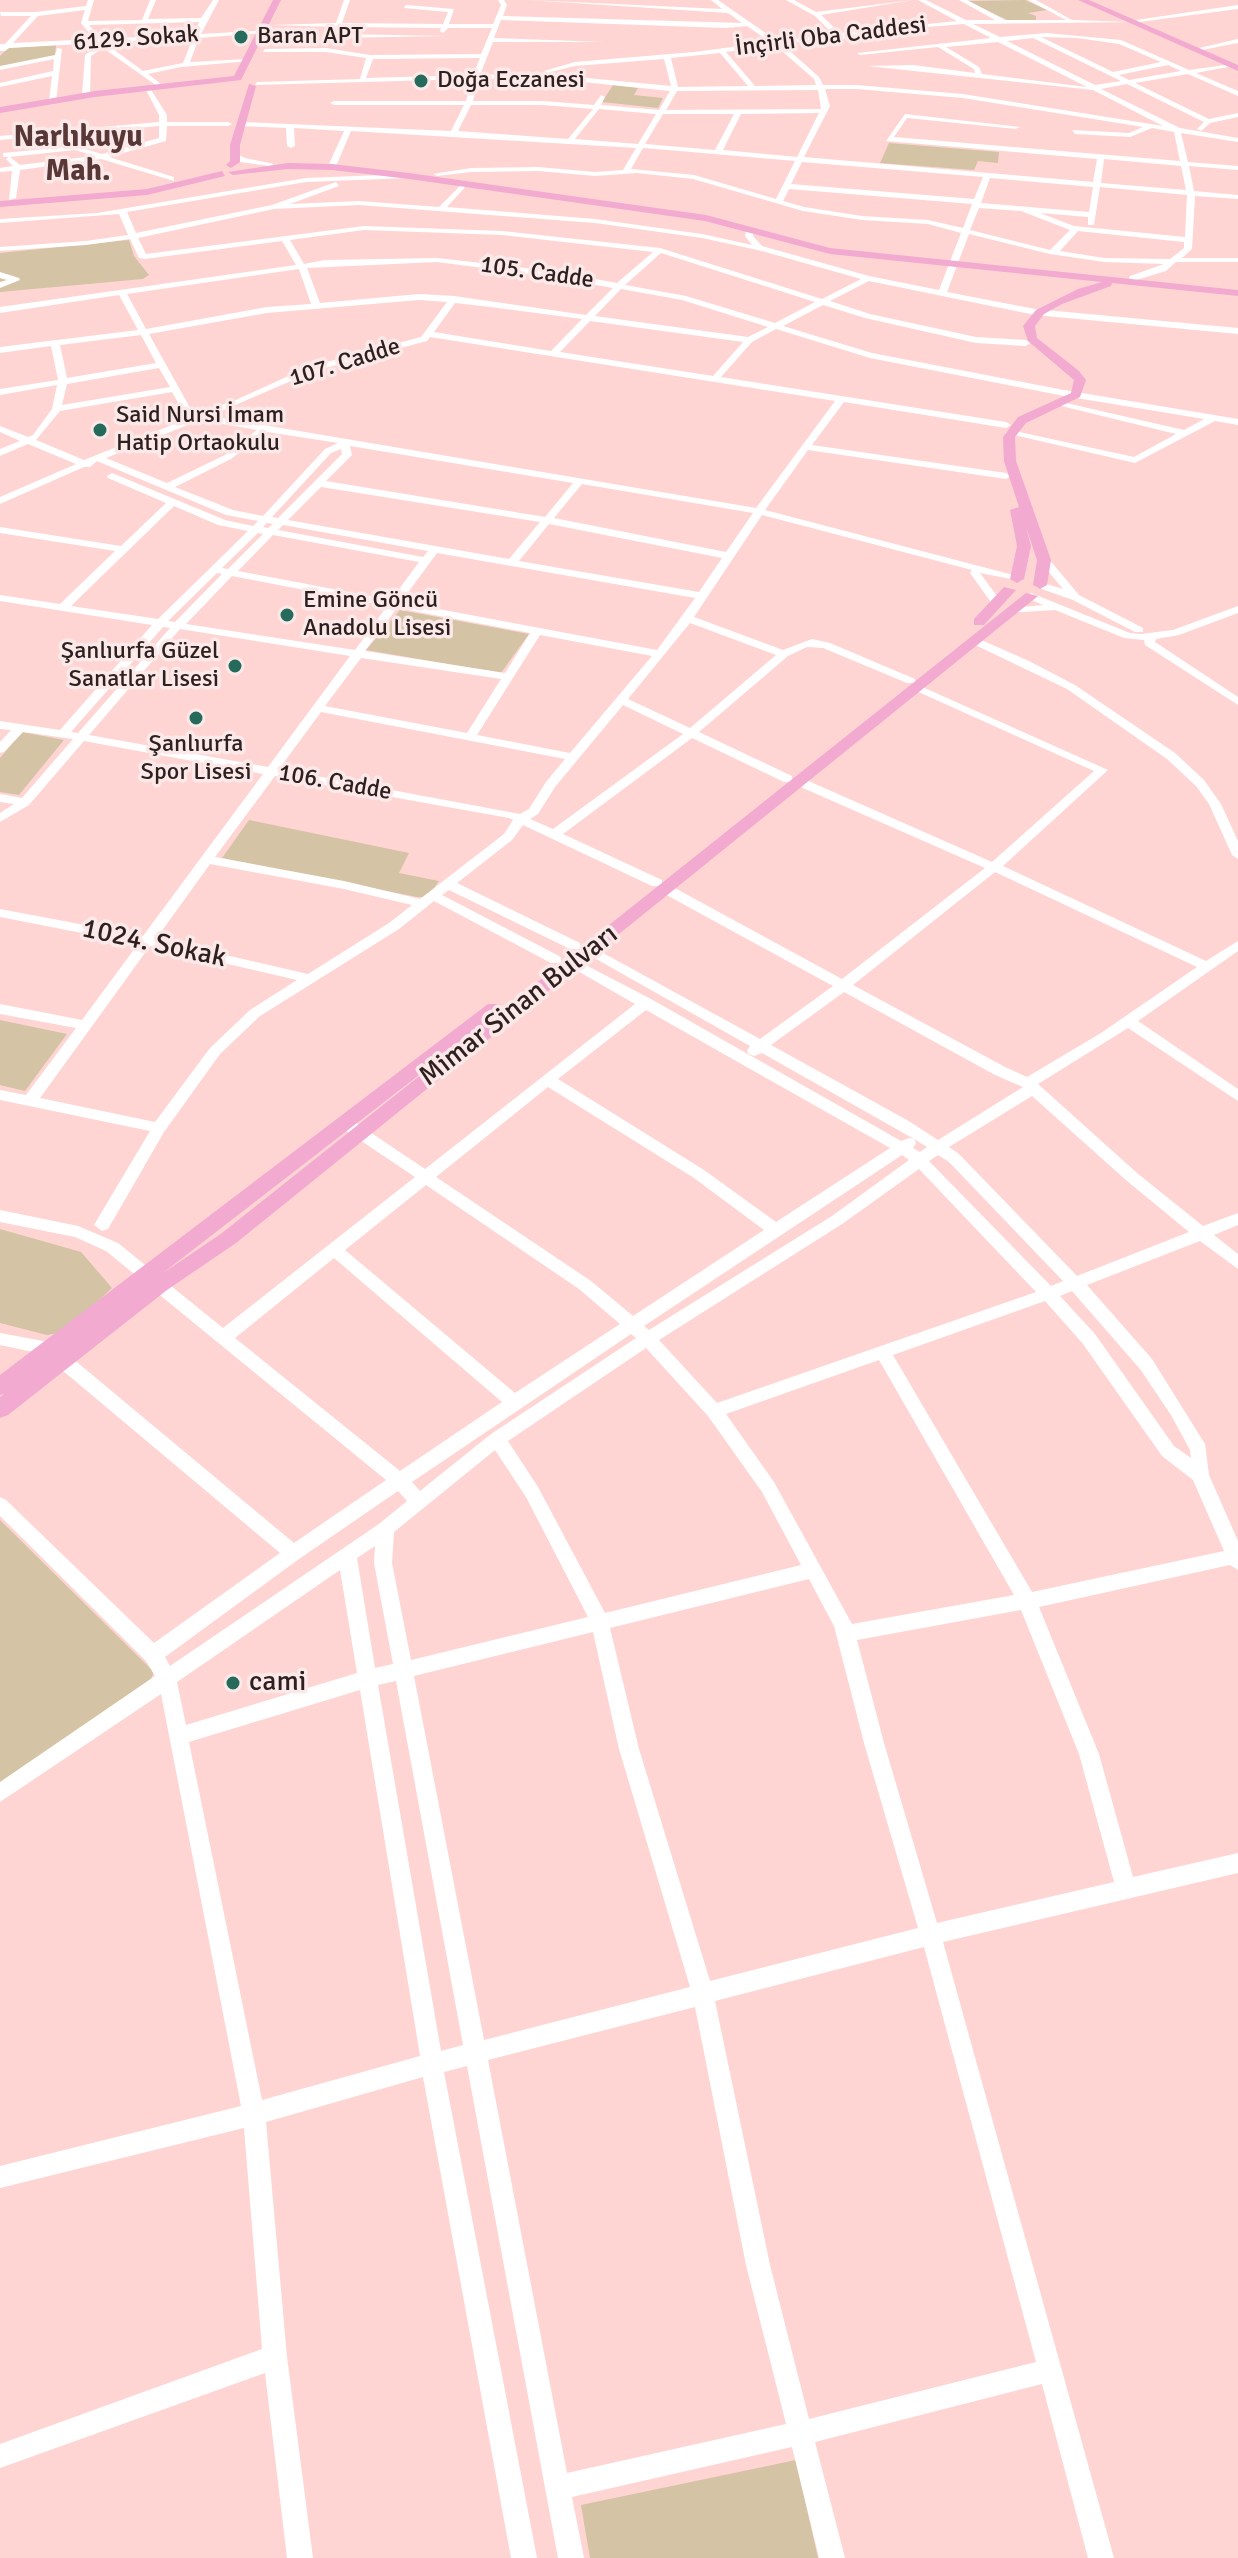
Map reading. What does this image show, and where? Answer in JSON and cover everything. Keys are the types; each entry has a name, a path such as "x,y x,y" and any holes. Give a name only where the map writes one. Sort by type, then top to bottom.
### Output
{"main road":[{"path":"231,167 277,0"},
{"path":"235,85 247,61 288,0"},
{"path":"1082,0 1202,48 1236,66"},
{"path":"1095,0 1236,66"},
{"path":"0,112 86,95 235,85 256,77"},
{"path":"0,112 155,88"},
{"path":"225,143 231,110"},
{"path":"0,202 12,198 121,190 211,168 212,172 270,164 333,164 437,174 678,208 726,217 815,243 1122,279"},
{"path":"0,202 147,192 231,167 332,167 706,218 830,251 1238,291"},
{"path":"1067,397 1072,380 1070,376 1026,343 1019,330 1020,322 1078,285 1099,278"},
{"path":"1010,589 1024,546 998,453 999,439 1008,429 1067,397 1080,380 1038,345 1029,333 1031,321 1036,312 1082,291 1122,279"},
{"path":"1008,429 1010,461 1044,560 1036,590"},
{"path":"1010,589 1031,580 1036,590"},
{"name":"Mimar Sinan Bulvarı","path":"0,1387 55,1354 152,1280 229,1238 352,1127 915,684 975,641 1010,589"},
{"name":"Mimar Sinan Bulvarı","path":"915,684 1010,589 1036,590"},
{"name":"Mimar Sinan Bulvarı","path":"0,1409 55,1354"}],"street":[{"path":"144,22 153,0"},
{"path":"186,64 203,20 216,0"},
{"path":"326,50 340,25 347,0"},
{"path":"453,133 469,102 484,56 494,40 504,5 501,0"},
{"path":"489,76 494,40 512,0"},
{"path":"531,0 616,2"},
{"path":"588,0 726,9"},
{"path":"714,0 735,0"},
{"path":"714,0 776,43 817,78 820,86 826,106 779,201"},
{"path":"789,0 818,14 910,0"},
{"path":"796,0 818,14 852,44 884,82"},
{"path":"852,0 866,7"},
{"path":"921,0 1177,130"},
{"path":"964,0 1003,22"},
{"path":"1031,0 1076,22"},
{"path":"601,61 601,42 616,2"},
{"path":"1,14 36,14 90,4 84,23"},
{"path":"398,24 406,4 452,10 444,25 437,56"},
{"path":"1,14 9,7"},
{"name":"İnçirli Oba Caddesi","path":"534,75 601,61 721,50 838,34 966,22 1135,21 1238,7"},
{"path":"0,55 3,46 36,14"},
{"path":"84,23 203,20"},
{"name":"6129. Sokak","path":"3,46 101,43 340,25 608,20 726,26 747,24"},
{"path":"0,170 104,157 163,139 163,115 155,88 143,73 101,43 84,23"},
{"path":"860,53 1061,35 1110,40 1238,94"},
{"path":"335,36 443,36"},
{"path":"1035,37 1208,121 1238,115"},
{"path":"494,40 601,42"},
{"path":"1202,48 1238,41"},
{"path":"86,95 88,55 101,43"},
{"path":"53,100 60,44"},
{"path":"940,46 977,68 979,74"},
{"path":"265,51 326,50 370,57 484,56"},
{"path":"721,50 752,87"},
{"path":"625,172 675,89 667,56"},
{"path":"0,68 56,57"},
{"path":"363,78 370,57"},
{"path":"143,73 186,64 247,61"},
{"path":"1113,74 1169,63"},
{"path":"870,66 979,74 1097,89 1236,66"},
{"path":"256,77 534,75 675,89 884,82 919,91 1238,140"},
{"path":"0,85 55,76"},
{"path":"0,91 55,76"},
{"path":"256,77 340,81 476,76"},
{"path":"340,81 333,106 469,102 597,105 662,112 823,111"},
{"path":"570,141 610,82"},
{"path":"998,176 1025,106 1049,84"},
{"path":"882,148 919,91"},
{"path":"718,152 738,112"},
{"path":"1069,154 1080,115"},
{"path":"905,116 1016,127"},
{"path":"325,127 329,118"},
{"path":"1198,133 1208,121"},
{"path":"0,138 77,129 228,124"},
{"path":"242,124 453,133 520,142 570,141 668,148 1238,197"},
{"path":"290,126 291,146"},
{"path":"1075,132 1130,135 1151,126"},
{"path":"333,164 348,129"},
{"path":"1122,279 1176,261 1188,249 1191,193 1177,130"},
{"path":"889,139 1238,168"},
{"path":"3,152 71,148 171,179"},
{"path":"652,172 668,148"},
{"path":"3,152 17,166"},
{"path":"869,165 876,157"},
{"path":"1090,230 1101,157"},
{"path":"437,174 506,165 595,174 652,172 694,177 841,216 928,222 967,229 1005,243 1050,252 1104,260 1238,260"},
{"path":"12,198 17,166"},
{"path":"0,221 122,211 245,188 356,177 409,176"},
{"path":"942,294 987,176"},
{"path":"2,250 135,236 274,207 356,177"},
{"path":"441,209 464,184"},
{"path":"787,186 1092,215"},
{"path":"841,216 852,191"},
{"path":"595,221 605,202"},
{"path":"274,207 359,203 595,221 761,248 868,278 1036,312 1238,331"},
{"path":"1022,209 1076,228 1188,240"},
{"path":"122,211 142,256 397,227 502,233 660,250 716,262 868,316 976,340 1026,343"},
{"path":"1050,252 1056,251 1076,228"},
{"path":"750,230 749,236 761,248"},
{"path":"684,234 706,249"},
{"path":"284,238 302,267 316,305"},
{"path":"554,353 619,286 660,250"},
{"name":"105. Cadde","path":"0,310 302,267 366,260 437,260 683,298 885,358 1067,397"},
{"path":"0,275 16,280 0,285"},
{"path":"716,378 749,340 868,278"},
{"path":"122,293 194,418 759,511 933,556 978,571 1010,589 1128,636 1175,633 1238,609"},
{"path":"0,350 144,332 267,310 404,297 454,299 749,340"},
{"name":"107. Cadde","path":"0,501 311,369 424,339 454,299"},
{"path":"428,334 842,398 1008,429 1135,460 1213,418"},
{"path":"0,453 32,439 57,409 63,380 55,343"},
{"path":"0,392 162,365"},
{"path":"57,409 175,389"},
{"path":"1067,397 1238,422"},
{"path":"1067,397 1185,433"},
{"path":"78,1232 102,1225 159,1128 215,1051 255,1013 394,926 508,837 520,820 534,811 550,785 688,619 759,511 842,398"},
{"path":"0,421 32,439"},
{"path":"0,429 167,487 230,513 702,596"},
{"path":"167,487 228,457 264,429"},
{"path":"0,818 25,802 178,625 347,455 345,444"},
{"path":"63,734 160,623 255,530 328,451 345,444"},
{"path":"805,447 1006,476"},
{"path":"91,461 172,502 222,523 425,560"},
{"path":"512,562 579,482"},
{"path":"318,483 546,520 729,556"},
{"path":"0,488 12,494"},
{"path":"62,608 172,502"},
{"path":"0,530 122,549"},
{"path":"30,1101 150,942 269,771 435,548"},
{"path":"1044,560 1077,598"},
{"path":"212,570 660,654"},
{"path":"978,571 1010,589"},
{"path":"978,571 1010,589"},
{"path":"1036,590 1061,607"},
{"path":"1036,590 1077,598 1151,635"},
{"path":"0,598 507,677"},
{"path":"688,619 784,654"},
{"path":"470,737 537,631"},
{"path":"1151,635 1149,643 1238,702"},
{"path":"975,641 1071,687 1171,756 1200,783 1215,804 1238,855"},
{"path":"553,835 691,733 784,654 812,642 915,684 1102,770 994,867 844,985 742,1058"},
{"path":"621,700 794,781 994,867 1208,967"},
{"path":"316,708 573,757"},
{"name":"106. Cadde","path":"0,725 512,815 661,886 1030,1085 1132,1177 1238,1263"},
{"path":"0,749 19,729"},
{"path":"0,798 25,802"},
{"path":"209,860 428,900 574,955 646,1002 902,1147 919,1161 1089,1339 1168,1451 1200,1475"},
{"path":"448,884 574,955 762,1046 954,1158 1075,1283 1146,1364 1199,1449 1200,1475 1237,1559 846,1634"},
{"name":"1024. Sokak","path":"0,913 150,942 307,978"},
{"path":"153,1655 293,1553 515,1403 837,1220 1035,1080 1238,945"},
{"path":"224,1337 646,1002"},
{"path":"0,1009 86,1025"},
{"path":"1128,1021 1238,1096"},
{"path":"548,1080 699,1174 774,1229"},
{"path":"0,1095 159,1128"},
{"path":"352,1127 585,1285 639,1331 714,1411 768,1487 814,1570 846,1634 1101,2558"},
{"path":"0,1793 385,1529 497,1439 774,1229 920,1136"},
{"path":"0,1216 78,1232 112,1247 400,1481 419,1502"},
{"path":"714,1411 1048,1294 1238,1219"},
{"path":"102,1225 112,1247"},
{"path":"335,1250 515,1403"},
{"path":"0,1339 55,1354 293,1553"},
{"path":"883,1352 1027,1601 1089,1754 1126,1889"},
{"path":"497,1439 532,1492 599,1620 629,1749 703,1995 758,2265 832,2558"},
{"path":"0,1505 153,1655 167,1678 254,2114 275,2357 300,2558"},
{"path":"385,1529 383,1563 571,2558"},
{"path":"347,1555 432,2064 524,2558"},
{"path":"179,1736 403,1669 814,1570"},
{"path":"0,2177 254,2114 477,2052 930,1935 1238,1863"},
{"path":"0,2456 275,2357"},
{"path":"557,2488 801,2433 1050,2370"}],"shaded area":[{"path":"1025,0 1047,10 1028,13 1036,16 1036,20 1007,20 968,1"},
{"path":"56,45 55,56 0,67 0,56 8,48"},
{"path":"613,85 638,88 634,95 663,98 658,108 602,102"},
{"path":"889,143 999,152 998,163 978,161 974,170 880,163"},
{"path":"129,240 134,256 149,275 143,279 0,292 0,253"},
{"path":"400,610 529,634 501,673 366,650"},
{"path":"22,732 64,740 19,795 0,792 0,758"},
{"path":"249,820 409,853 399,873 439,881 428,897 417,897 222,858"},
{"path":"0,1020 67,1034 25,1091 0,1085"},
{"path":"0,1229 81,1252 112,1288 65,1332 47,1335 0,1323"},
{"path":"0,1520 154,1672 149,1683 0,1783"},
{"path":"796,2460 818,2558 590,2558 581,2505"}],"place":[{"name":"Baran APT","path":"241,37"},
{"name":"Doğa Eczanesi","path":"421,81"},
{"name":"Said Nursi İmam Hatip Ortaokulu","path":"100,430"},
{"name":"Emine Göncü Anadolu Lisesi","path":"287,615"},
{"name":"Şanlıurfa Güzel Sanatlar Lisesi","path":"235,666"},
{"name":"Şanlıurfa Spor Lisesi","path":"196,718"},
{"name":"cami","path":"233,1683"}],"district":[{"name":"Narlıkuyu Mah.","path":"78,155"}]}
